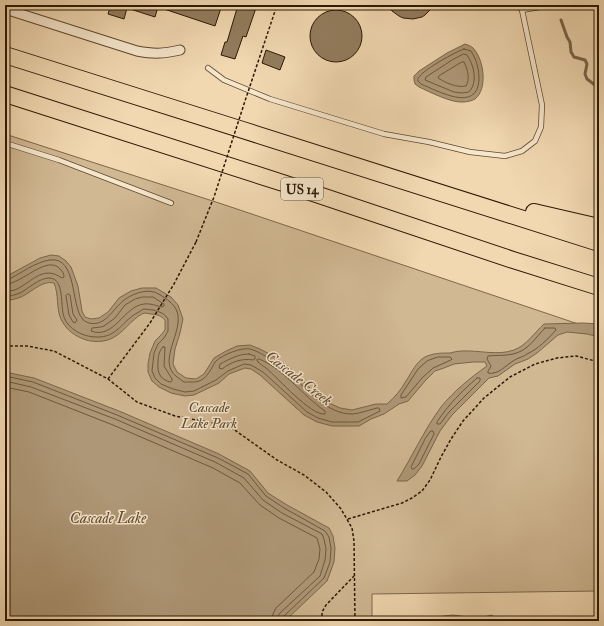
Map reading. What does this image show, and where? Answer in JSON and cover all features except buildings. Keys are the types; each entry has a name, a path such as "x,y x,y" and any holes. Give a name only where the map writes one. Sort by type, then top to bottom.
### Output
{"highway":[{"path":"5,55 423,186 599,243"},
{"name":"US 14","path":"5,94 286,184 513,260 599,287"},
{"path":"423,186 599,227"}],"street":[{"path":"5,9 136,51 165,53 180,50"}],"lane":[{"path":"208,68 224,80 270,99 384,134 429,142 470,152 505,156 522,151 535,140 541,127 542,105 522,10 516,5"},
{"path":"522,10 552,5"},
{"path":"5,143 59,160 171,203"}],"path":[{"path":"108,379 154,316 174,284 196,242 216,191 277,5"},
{"path":"5,346 27,346 54,351 108,379 136,402 175,416 230,426 277,460 304,475 326,492 341,509 352,528 354,541 355,621"},
{"path":"348,519 402,503 422,491 430,480 448,445 463,421 484,398 510,377 535,364 558,358 576,356 599,362"},
{"path":"322,621 322,612 326,605 354,576"}],"green space":[{"name":"Cascade Lake Park","path":"5,134 222,204 599,331 599,591 372,594 372,617 384,617 396,621 5,621"},
{"path":"453,615 477,617 492,615 496,621 429,621 436,617"}],"water":[{"path":"465,44 472,47 477,53 482,66 482,88 475,99 464,102 453,101 415,84 414,76 419,71 447,53"},
{"name":"Cascade Creek","path":"51,255 59,256 71,267 78,286 82,311 85,317 91,319 99,318 108,312 119,298 131,291 142,288 156,288 171,297 178,305 183,319 175,349 173,364 177,372 186,378 196,379 204,374 214,358 226,351 237,346 250,345 273,356 290,368 311,389 329,403 340,408 352,410 376,404 387,404 400,390 419,362 425,357 431,355 460,351 495,353 508,352 523,345 544,324 599,324 599,337 567,332 558,335 528,359 515,364 498,376 489,378 452,415 440,431 422,466 415,475 407,481 397,481 441,407 462,385 487,366 485,362 454,364 435,371 408,401 399,404 384,414 359,426 332,426 317,422 304,415 260,375 251,369 245,368 229,374 219,383 194,395 185,396 171,393 159,387 152,381 148,372 150,353 155,341 165,330 165,320 160,316 146,313 142,314 134,319 119,334 112,338 103,341 94,341 85,340 72,333 65,325 59,315 56,287 54,283 45,283 21,297 5,301 5,275 7,276 40,258"},
{"name":"Cascade Lake","path":"5,372 34,378 119,411 219,454 250,471 268,493 329,528 333,536 335,548 334,562 327,581 286,621 5,621"}],"waterway":[{"path":"561,20 570,42 571,52 574,57 585,60 587,64 585,74 587,79 595,85 598,91 599,101"}]}
